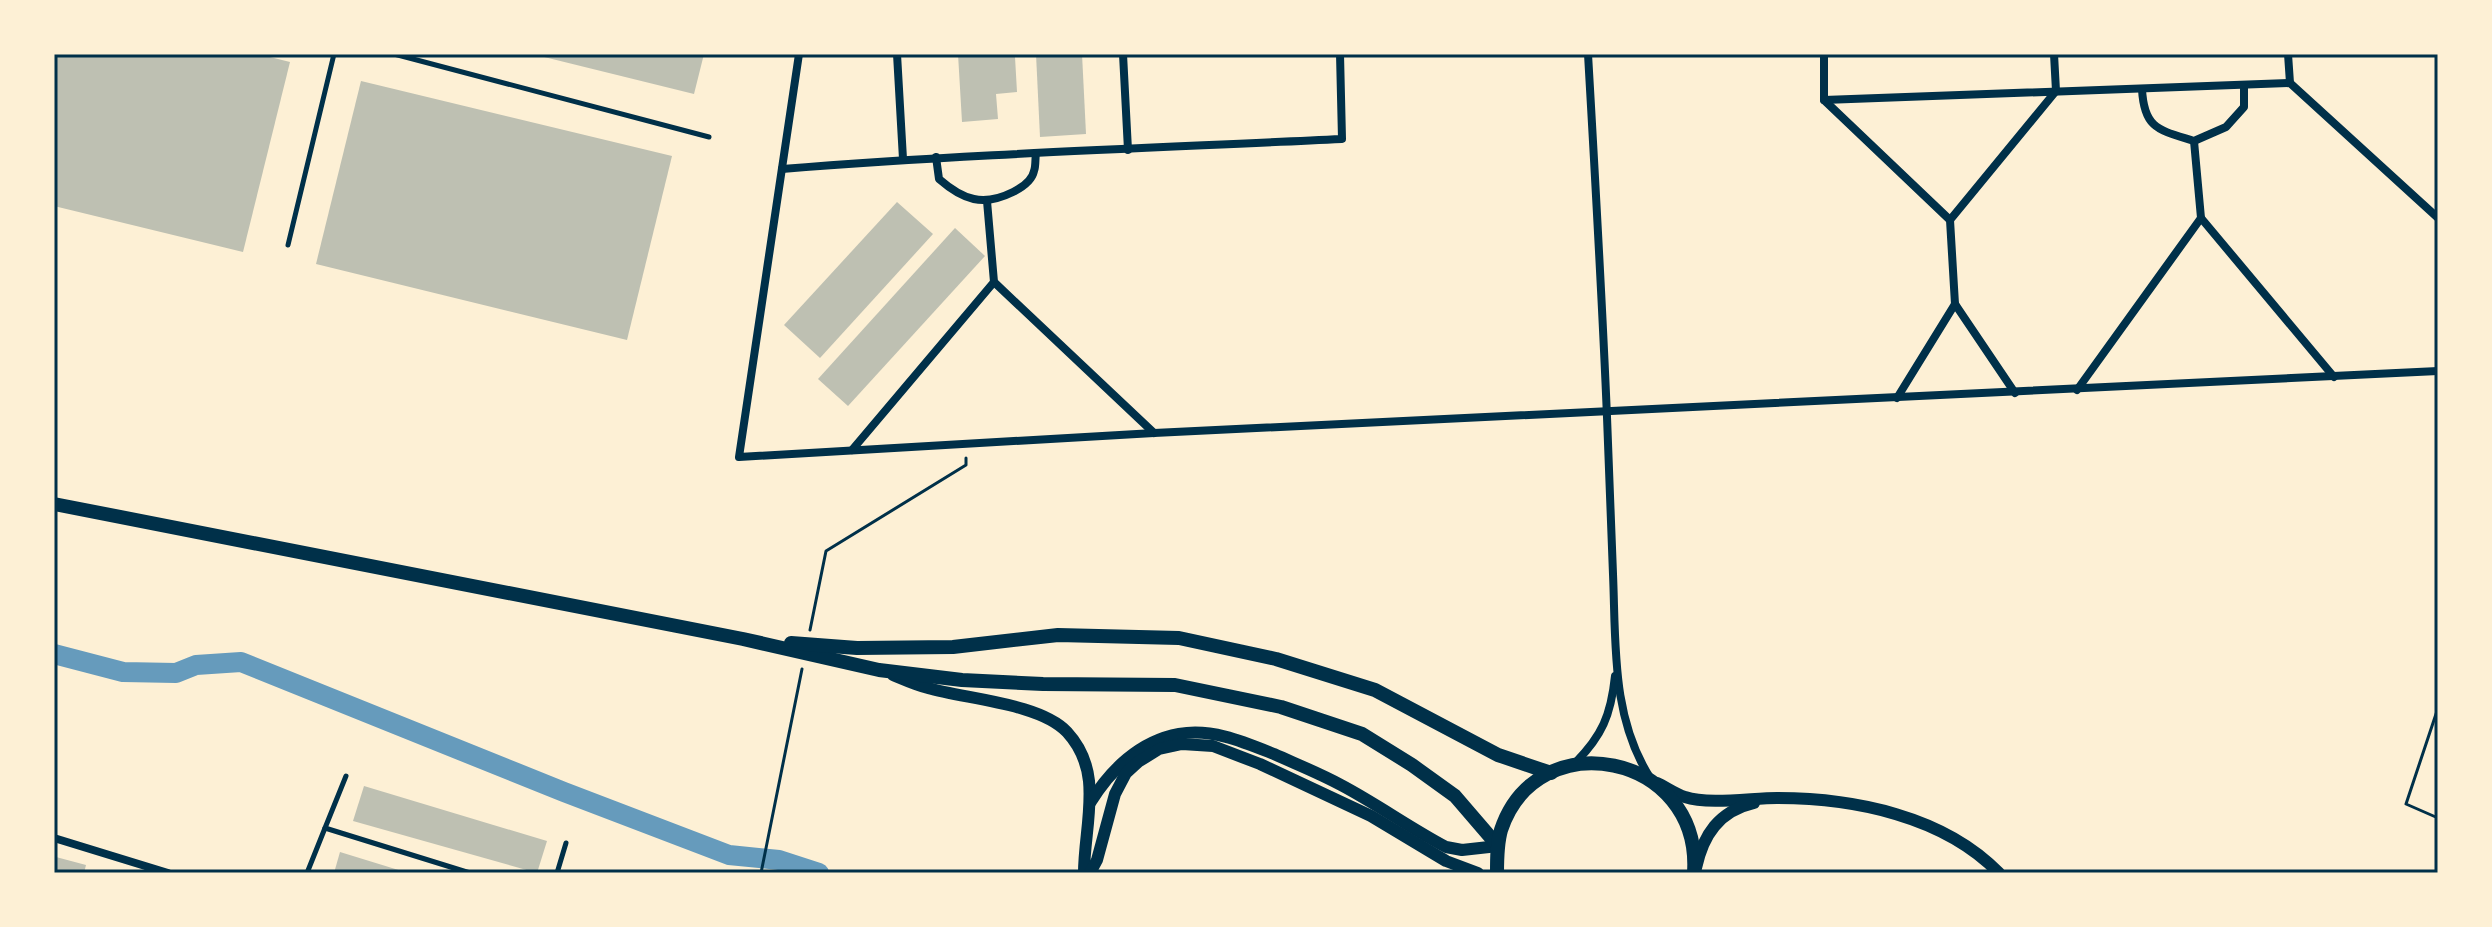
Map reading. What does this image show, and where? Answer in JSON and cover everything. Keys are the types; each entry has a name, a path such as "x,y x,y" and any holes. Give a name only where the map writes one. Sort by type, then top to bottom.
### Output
{"main road":[{"path":"54,504 743,639 879,670 962,680 1175,685 1281,707 1362,734 1412,765 1455,796 1498,846"},
{"path":"743,639 857,648 953,647 1058,635 1179,638 1276,659 1375,690 1498,755 1551,773"},
{"path":"1497,873 1498,846 1509,813 1519,799 1551,773 1574,765 1598,763 1623,766 1651,779 1669,794 1682,813 1692,839 1694,873"}],"street":[{"path":"799,54 739,457 1154,433 2438,371"},
{"path":"897,54 903,159"},
{"path":"1123,54 1128,150"},
{"path":"782,169 936,157 1342,139 1340,54"},
{"path":"1588,54 1617,660 1622,710 1638,760 1651,779 1685,798 1814,799 1855,804 1901,815 1948,835 1999,873"},
{"path":"1824,54 1824,100 1950,220"},
{"path":"2015,393 1955,304 1950,220 2056,91 2054,54"},
{"path":"2288,54 2290,83 2438,218"},
{"path":"1824,100 2290,83"},
{"path":"2142,89 2143,112 2160,131 2194,141 2226,127 2244,107 2244,85"},
{"path":"2194,141 2201,218 2334,377"},
{"path":"936,157 939,179 954,192 987,201 1022,188 1034,174 1036,153"},
{"path":"987,201 994,282 1154,433"},
{"path":"2077,390 2201,218"},
{"path":"852,450 994,282"},
{"path":"1897,398 1955,304"},
{"path":"1574,765 1593,745 1606,722 1617,660"},
{"path":"879,670 927,688 1025,709 1065,730 1085,761 1090,803 1084,873"},
{"path":"1090,803 1119,765 1142,748 1179,734 1202,733 1228,737 1302,766 1341,785 1446,847 1462,850 1498,846"},
{"path":"1090,873 1097,860 1115,794 1126,773 1159,749 1182,744 1213,746 1260,764 1371,816 1446,861 1478,873"},
{"path":"1694,873 1700,847 1711,828 1726,814 1776,798"},
{"path":"54,838 168,873"}],"lane":[{"path":"288,245 334,54"},
{"path":"394,54 709,137"},
{"path":"307,873 346,776"},
{"path":"325,828 470,873"},
{"path":"557,873 566,843"}],"path":[{"path":"808,641 826,551 966,465 964,443"},
{"path":"761,873 805,656"},
{"path":"2438,708 2406,804 2438,818"}],"building":[{"path":"54,54 258,54 290,62 243,252 54,206"},
{"path":"532,54 704,54 694,94"},
{"path":"958,54 1026,54 1015,57 1017,92 996,94 998,119 962,122"},
{"path":"1036,54 1082,54 1086,134 1040,137"},
{"path":"361,81 672,156 627,340 316,264"},
{"path":"897,202 933,234 820,358 784,325"},
{"path":"955,228 985,256 848,406 818,379"},
{"path":"364,786 547,841 537,873 353,821"},
{"path":"340,852 405,872 405,873 334,873"},
{"path":"56,857 86,865 84,873 54,873"}],"waterway":[{"path":"54,654 123,672 176,673 196,665 241,662 729,855 779,860 819,873"}]}
